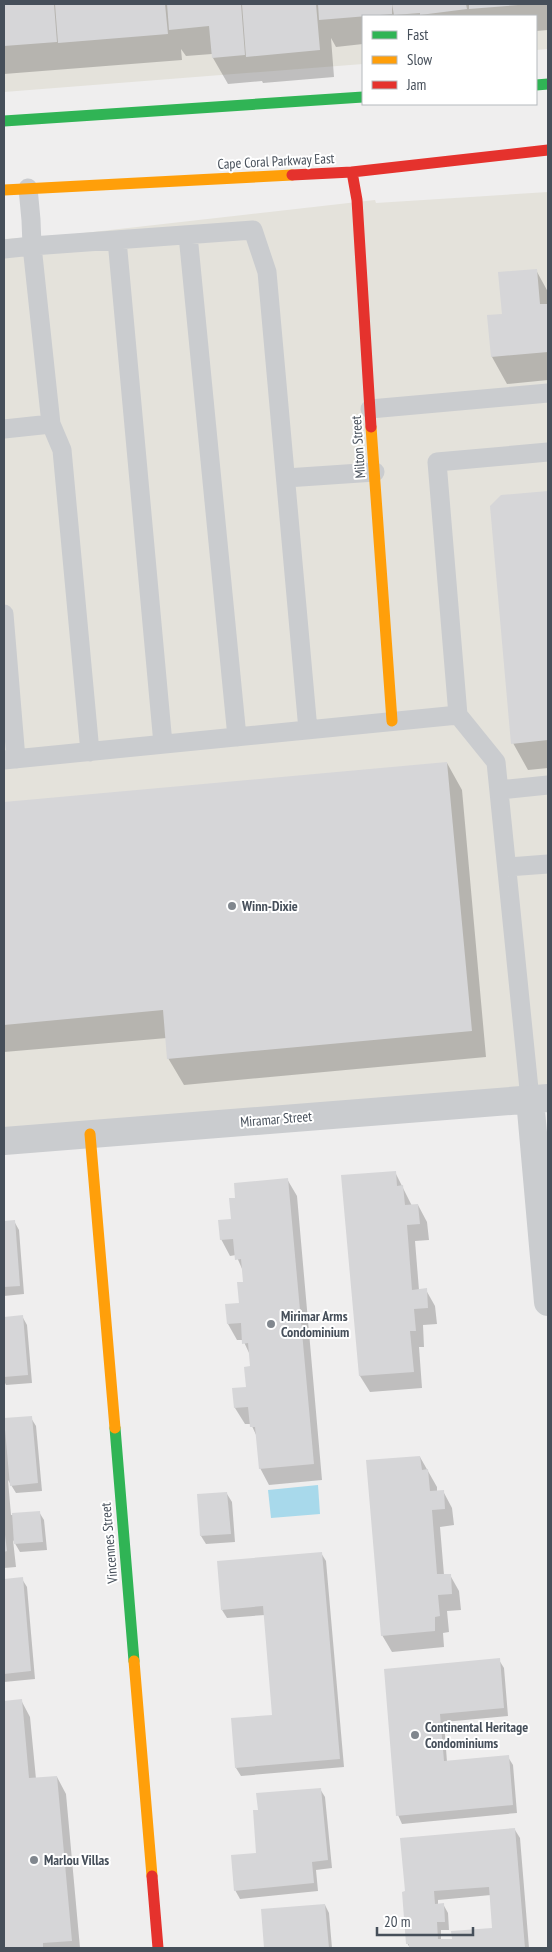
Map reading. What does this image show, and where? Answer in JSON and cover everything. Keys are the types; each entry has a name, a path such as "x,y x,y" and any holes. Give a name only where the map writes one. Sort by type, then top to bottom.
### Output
{"street":[{"path":"4,122 362,97"},
{"name":"Cape Coral Parkway East","path":"4,190 352,172 548,150"},
{"name":"Milton Street","path":"352,172 358,200 374,472 392,721"},
{"path":"539,1098 548,1302"},
{"name":"Miramar Street","path":"4,1141 539,1098"},
{"name":"Vincennes Street","path":"90,1134 158,1948"}],"lane":[{"path":"28,188 32,220 32,246 51,424 62,450 90,752"},
{"path":"4,249 253,230 267,272 308,730"},
{"path":"188,235 237,737"},
{"path":"117,240 163,744"},
{"path":"370,409 548,393"},
{"path":"4,429 51,424"},
{"path":"539,1098 507,867 496,762 458,715 436,462 548,452"},
{"path":"286,478 374,472"},
{"path":"4,614 10,759 458,715"},
{"path":"498,790 548,785"},
{"path":"507,867 548,864"}],"shaded area":[{"path":"4,4 548,4 548,49 537,50 537,15 362,15 362,64 4,92"},
{"path":"548,192 548,1099 4,1144 4,239 75,234 375,200 376,203"}],"water":[{"path":"318,1485 320,1514 271,1518 268,1490"}],"building":[{"path":"4,4 54,4 57,42 4,46"},
{"path":"55,4 165,4 168,34 58,43"},
{"path":"167,4 241,4 245,55 212,58 209,26 169,30"},
{"path":"242,4 316,4 320,50 246,57"},
{"path":"318,4 392,4 392,14 319,20"},
{"path":"392,4 466,4 467,9 420,15 420,13 394,15"},
{"path":"469,4 518,4 518,5 469,9"},
{"path":"537,269 540,304 548,304 548,352 491,357 487,315 502,314 498,272"},
{"path":"548,491 548,740 511,744 490,506 501,495"},
{"name":"Winn-Dixie","path":"447,762 472,1031 167,1059 163,1010 4,1025 4,802"},
{"name":"Mirimar Arms Condominium","path":"396,1171 397,1186 403,1185 405,1205 418,1204 420,1224 407,1225 412,1290 427,1288 428,1308 414,1309 416,1331 410,1331 414,1372 359,1376 341,1175"},
{"name":"Mirimar Arms Condominium","path":"288,1178 314,1464 259,1469 255,1427 250,1427 248,1407 234,1408 232,1388 246,1387 244,1367 250,1366 248,1343 242,1344 241,1323 227,1324 225,1304 239,1303 237,1282 243,1282 241,1259 235,1260 233,1239 220,1240 218,1220 231,1219 229,1198 235,1198 234,1183"},
{"path":"15,1220 20,1286 4,1287 4,1221"},
{"path":"23,1315 28,1375 4,1377 4,1317"},
{"path":"32,1416 38,1483 10,1486 4,1418"},
{"path":"420,1456 422,1470 428,1469 430,1491 444,1490 445,1509 432,1510 437,1574 451,1574 452,1594 438,1595 440,1616 435,1617 435,1631 381,1636 366,1460"},
{"path":"227,1492 231,1534 200,1536 197,1494"},
{"path":"40,1511 43,1542 14,1544 12,1513"},
{"path":"4,1527 7,1551 4,1552"},
{"path":"322,1552 340,1759 235,1768 231,1718 272,1715 263,1606 221,1610 217,1561"},
{"path":"23,1577 31,1671 4,1674 4,1579"},
{"name":"Continental Heritage Condominiums","path":"500,1658 504,1708 440,1714 444,1761 509,1755 513,1805 396,1816 384,1669"},
{"name":"Marlou Villas","path":"22,1699 29,1778 57,1776 72,1941 43,1943 43,1948 4,1948 4,1701"},
{"path":"321,1788 328,1860 312,1862 314,1883 234,1891 231,1855 256,1853 253,1810 258,1810 256,1793"},
{"path":"515,1828 525,1948 409,1948 409,1944 406,1944 402,1892 405,1891 400,1838","holes":["489,1887 492,1928 451,1931 452,1939 438,1939 437,1922 445,1922 444,1903 435,1904 434,1891"]},
{"path":"325,1904 329,1948 264,1948 261,1909"}],"traffic: fast":[{"path":"537,85 548,84"},
{"path":"4,121 362,97"},
{"path":"115,1428 134,1661"}],"traffic: slow":[{"path":"4,190 292,175"},
{"path":"371,427 392,721"},
{"path":"90,1134 115,1428"},
{"path":"134,1661 152,1876"}],"traffic: jam":[{"path":"292,175 352,172 548,150"},
{"path":"352,172 357,200 371,427"},
{"path":"152,1876 158,1948"}],"place":[{"name":"Winn-Dixie","path":"232,906"},
{"name":"Mirimar Arms Condominium","path":"271,1324"},
{"name":"Continental Heritage Condominiums","path":"415,1735"},
{"name":"Marlou Villas","path":"34,1860"}]}
